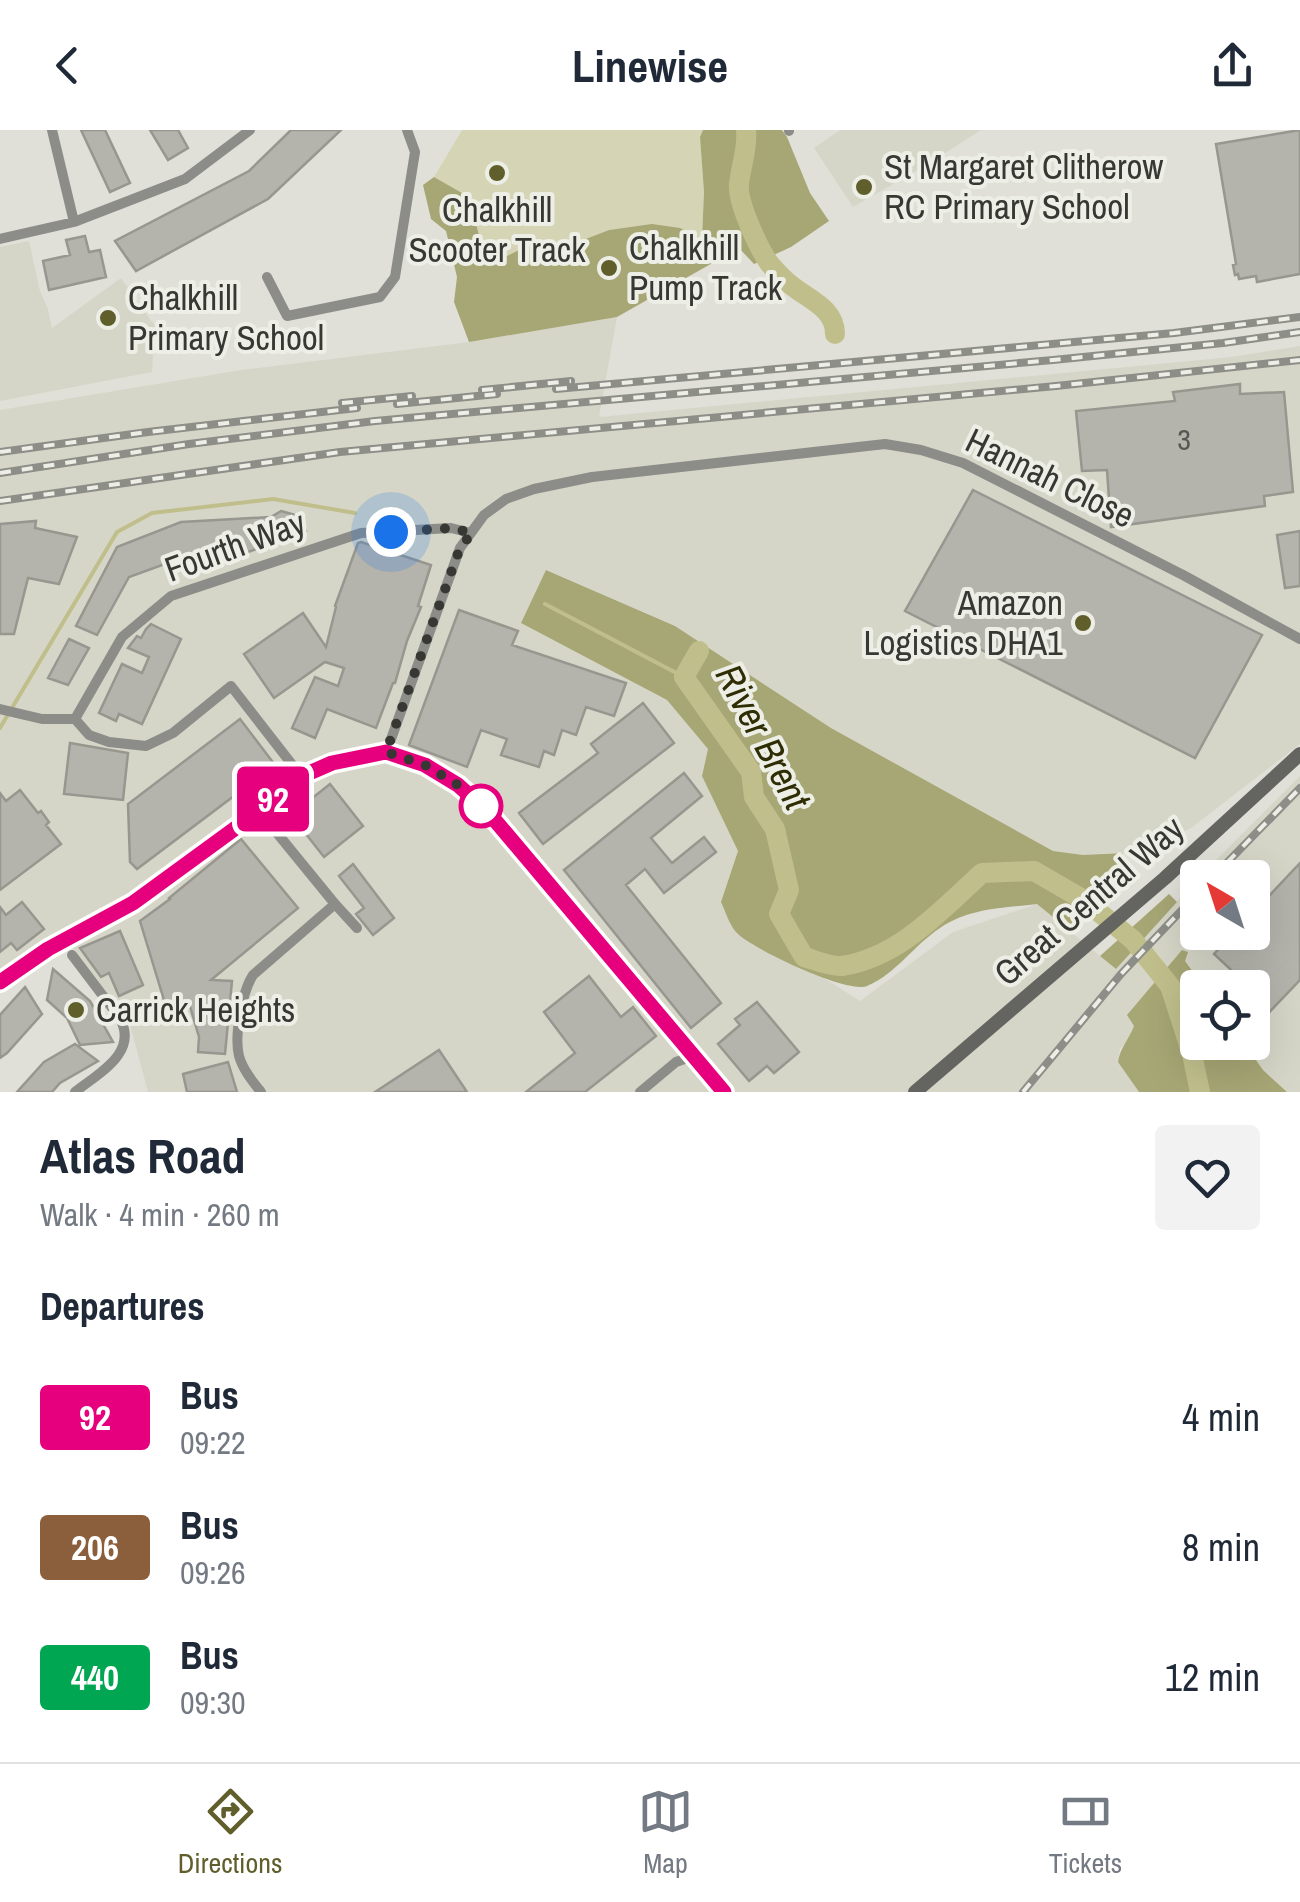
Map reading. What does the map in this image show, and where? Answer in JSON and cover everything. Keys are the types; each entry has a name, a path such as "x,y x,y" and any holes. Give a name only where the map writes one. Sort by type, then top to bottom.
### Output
{"main road":[{"path":"0,982 48,949 133,903 302,776 332,763 386,752 425,765 458,785 488,812 724,1092"},
{"name":"Great Central Way","path":"915,1092 1140,900 1300,754"}],"street":[{"path":"52,130 74,222"},
{"path":"0,239 74,222 185,179 250,130"},
{"path":"266,276 287,316 380,297 395,277 415,152 408,130"},
{"name":"Hannah Close","path":"386,752 460,548 484,515 506,499 592,477 885,444 940,455 1014,488 1300,638"},
{"name":"Fourth Way","path":"74,719 122,637 171,596 361,534 452,528 472,533"},
{"path":"0,710 74,719 88,734 108,742 146,746 173,733 231,686 302,776"},
{"path":"259,811 358,928"},
{"path":"261,1092 238,1054 245,987 253,974 335,904"},
{"path":"72,954 119,1017 126,1036 114,1060 76,1092"},
{"path":"640,1092 676,1062 694,1056"}],"shaded area":[{"path":"703,130 782,130 810,193 829,221 791,247 754,264 739,248 617,317 469,342 454,302 457,277 446,231 431,219 423,185 434,177 462,193 481,242 493,256 507,256 550,242 578,242 609,230 652,224 680,228 702,239"},
{"name":"St Margaret Clitherow RC Primary School","path":"840,130 981,130 853,207 814,148"},
{"name":"Chalkhill Primary School","path":"29,241 52,328 121,278 155,326 152,372 0,401 0,247"},
{"path":"617,317 599,417 1231,357 1300,346 1300,744 1191,828 1144,851 1083,855 1053,851 831,728 675,626 547,570 521,623 667,700 708,749 702,776 738,851 721,902 736,933 860,1001 953,932 1037,904 1116,969 1180,898 1180,950 1270,950 1270,860 1216,860 1300,776 1300,1092 1287,1092 1256,1060 1270,1060 1270,970 1192,970 1185,961 1120,1049 1118,1062 1139,1092 148,1092 130,1025 60,931 0,978 0,410 241,370 469,342"},
{"path":"546,570 675,626 831,728 1053,851 1083,855 1123,853 1123,886 1070,931 1037,904 963,916 940,928 887,974 867,986 841,984 763,950 736,932 721,902 738,851 702,776 708,749 667,700 521,623"},
{"path":"1169,894 1177,902 1116,969 1100,956"},
{"path":"1182,950 1188,952 1185,961 1192,970 1180,970 1180,1060 1256,1060 1287,1092 1139,1092 1118,1062 1134,1026 1127,1015"}],"green space":[{"path":"462,130 703,130 702,240 639,226 609,230 578,242 550,242 507,256 492,256 481,242 462,193 434,177"}],"building":[{"path":"81,130 105,130 130,183 110,192"},
{"path":"150,130 178,130 188,148 168,160"},
{"path":"291,130 341,130 268,199 136,271 115,241 249,171"},
{"path":"1300,130 1300,274 1257,282 1256,276 1239,279 1233,265 1236,264 1216,144"},
{"path":"85,236 89,252 100,250 106,277 49,290 43,261 70,255 66,240"},
{"path":"1240,384 1240,394 1284,392 1293,492 1264,496 1265,506 1111,527 1107,470 1082,471 1076,411 1175,401 1173,392"},
{"name":"Amazon Logistics DHA1","path":"973,490 1262,635 1195,758 905,611"},
{"path":"281,511 299,516 306,531 190,573 184,557 129,577 97,635 76,626 117,547 181,522 271,517"},
{"path":"36,521 35,528 77,537 59,584 28,578 14,634 0,634 0,524"},
{"path":"1300,531 1300,586 1285,588 1277,535"},
{"path":"361,542 431,565 418,606 421,607 376,728 327,709 315,738 292,728 315,677 338,686 344,668 325,662 274,698 244,654 303,613 326,647 335,606"},
{"path":"459,610 518,631 512,645 626,683 614,716 586,707 576,735 562,730 554,755 544,751 539,767 501,755 507,739 481,730 467,767 409,745"},
{"path":"151,624 181,639 142,724 119,714 116,721 99,713 122,664 142,673 149,657 128,648"},
{"path":"69,639 89,648 68,685 48,678"},
{"path":"643,703 674,743 543,844 519,813 598,753 591,744"},
{"path":"240,719 275,765 137,869 130,862 128,804"},
{"path":"70,743 128,753 123,800 64,794"},
{"path":"684,773 702,796 651,838 672,863 704,837 716,852 664,893 645,869 626,885 721,1003 691,1028 564,870"},
{"path":"330,784 363,826 324,857 291,815"},
{"path":"20,790 38,813 41,811 61,844 0,890 0,793 6,801"},
{"path":"241,839 298,908 211,980 232,981 225,1054 198,1052 199,1037 189,1003 164,1000 140,921"},
{"path":"1300,863 1300,980 1270,1011 1270,970 1231,970 1214,954 1218,950 1270,950 1270,895"},
{"path":"353,864 394,918 373,935 356,914 364,908 339,876"},
{"path":"22,902 44,929 17,950 11,943 0,952 0,907 6,915"},
{"path":"120,931 143,985 119,996 109,973 101,977 80,948"},
{"name":"Carrick Heights","path":"53,969 90,1001 113,1042 80,1045 67,1018 47,1000"},
{"path":"589,976 621,1017 633,1007 656,1036 585,1092 526,1092 575,1053 544,1012"},
{"path":"25,987 42,1014 0,1058 0,1015"},
{"path":"757,1002 799,1052 774,1073 767,1066 749,1081 718,1044 740,1025 735,1019"},
{"path":"75,1044 98,1061 52,1092 17,1092 44,1062"},
{"path":"439,1050 467,1092 375,1092"},
{"path":"228,1062 237,1092 187,1092 183,1074"}],"waterway":[{"name":"River Brent","path":"746,130 739,192 749,224 769,263 788,283 826,311 835,334"},
{"path":"0,728 117,532 152,513 273,499 355,513"},
{"path":"545,604 684,677"},
{"name":"River Brent","path":"699,651 684,677 751,772 754,797 775,829 789,890 779,914 804,957 837,966 863,961 918,930 982,873 1034,871 1084,900 1133,940 1170,986 1200,1092"}],"railway":[{"path":"556,389 1174,333 1300,317"},
{"path":"0,473 375,421 1053,360 1300,332"},
{"path":"0,501 340,452 1300,360"},
{"path":"482,390 571,381"},
{"path":"397,404 497,394"},
{"path":"342,403 412,396"},
{"path":"0,452 357,408"},
{"path":"1230,860 1300,788"},
{"path":"1023,1092 1121,974 1180,912"}],"bus line":[{"name":"92","path":"0,982 85,927 133,903 302,776 332,763 386,752 425,765 458,785 488,812 724,1092"}],"place":[{"name":"Chalkhill Scooter Track","path":"497,173"},
{"name":"St Margaret Clitherow RC Primary School","path":"864,187"},
{"name":"Chalkhill Pump Track","path":"609,268"},
{"name":"Chalkhill Primary School","path":"108,318"},
{"name":"Amazon Logistics DHA1","path":"1083,623"},
{"name":"Carrick Heights","path":"76,1010"}],"route":[{"path":"391,532 452,528 472,533 460,548 386,752 425,765 458,785 488,812 481,806"}]}
